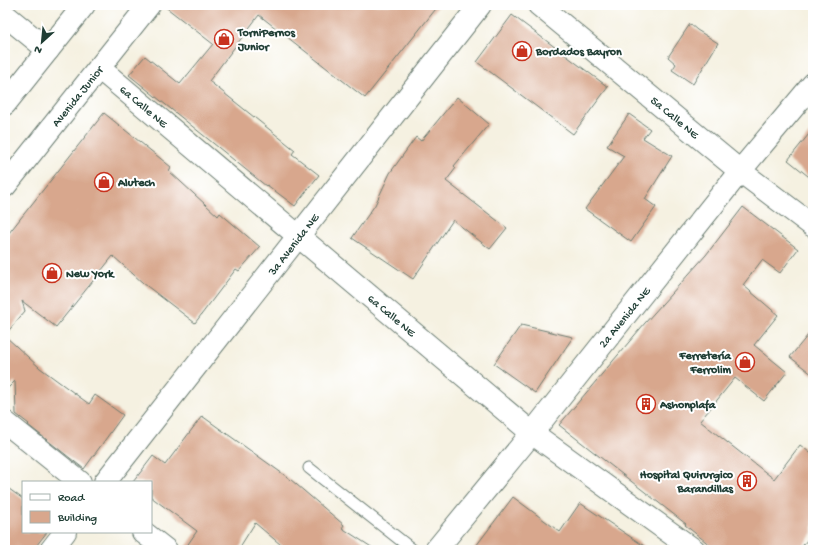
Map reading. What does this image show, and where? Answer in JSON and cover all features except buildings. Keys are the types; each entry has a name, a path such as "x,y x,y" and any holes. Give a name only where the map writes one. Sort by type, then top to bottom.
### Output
{"street":[{"path":"5,104 84,5"},
{"name":"Avenida Junior","path":"5,186 149,5"},
{"name":"3a Avenida NE","path":"106,481 480,5"},
{"name":"5a Calle NE","path":"539,5 740,171 813,226"},
{"path":"5,15 48,50"},
{"name":"6a Calle NE","path":"99,68 532,433 694,550"},
{"name":"2a Avenida NE","path":"436,550 532,433 740,171 813,84"},
{"path":"5,422 79,481"},
{"path":"51,550 64,533"},
{"path":"144,533 166,550"}],"lane":[{"path":"309,468 413,550"}],"place":[{"name":"TorniPernos Junior","path":"224,39"},
{"name":"Bordados Bayron","path":"522,51"},
{"name":"Alutech","path":"104,182"},
{"name":"New York","path":"52,273"},
{"name":"Ferretería Ferrolim","path":"745,362"},
{"name":"Ashonplafa","path":"646,404"},
{"name":"Hospital Quirurgico Barandillas","path":"747,481"}]}
